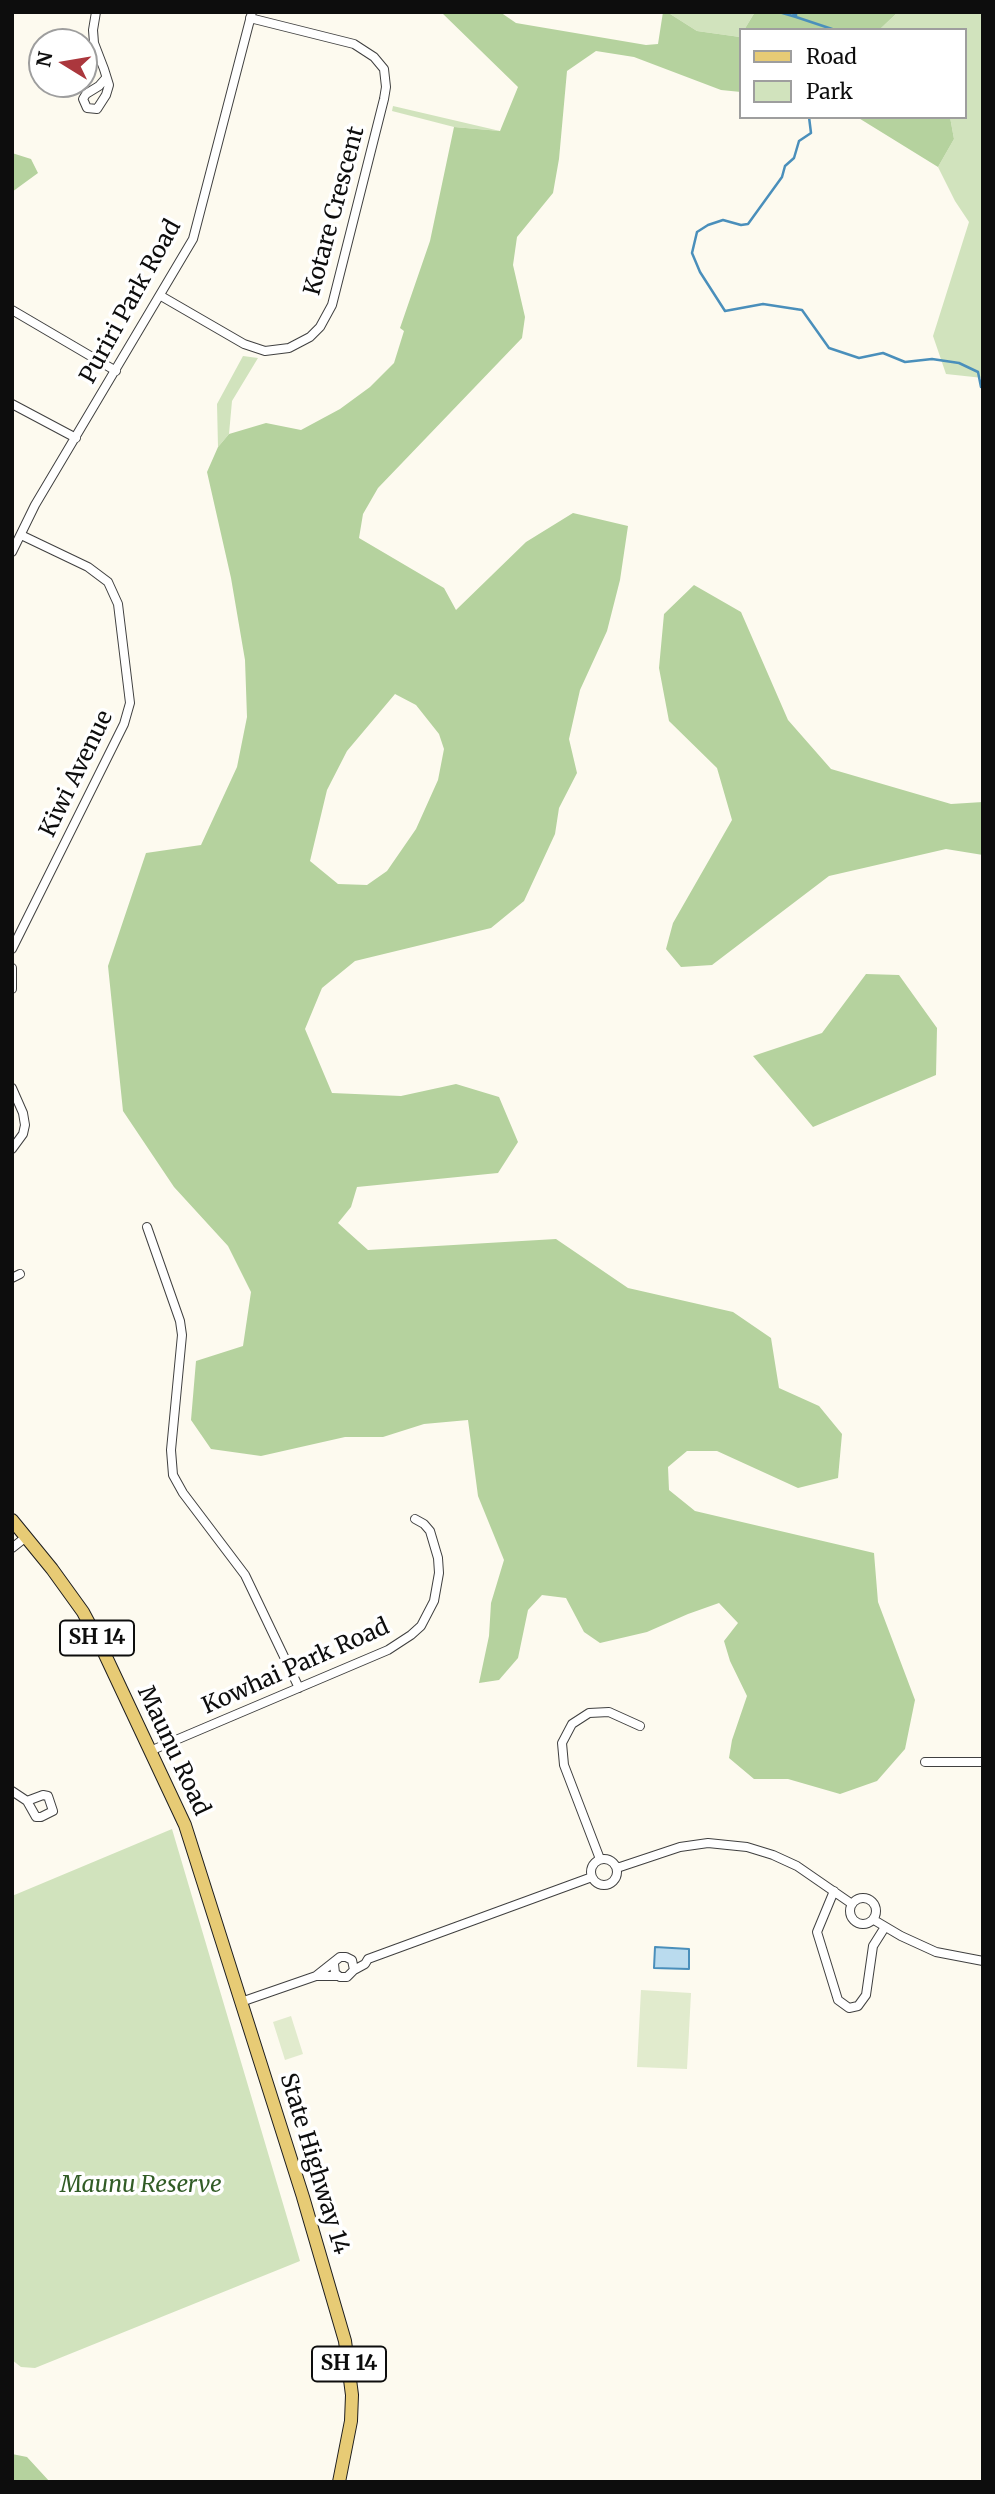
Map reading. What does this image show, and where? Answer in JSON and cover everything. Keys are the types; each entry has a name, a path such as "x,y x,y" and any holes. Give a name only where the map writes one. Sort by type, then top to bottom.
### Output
{"main road":[{"name":"Maunu Road","path":"14,1525 83,1612 185,1825 198,1864"},
{"name":"State Highway 14","path":"198,1864 303,2197 345,2341 352,2395 351,2421 339,2482"}],"street":[{"path":"96,12 94,43 106,78"},
{"name":"Puriri Park Road","path":"12,552 35,505 161,296 197,228 251,15"},
{"name":"Kotare Crescent","path":"161,296 244,344 265,351 289,348 310,337 320,327 332,304 384,99 384,69 374,57 354,44 251,15"},
{"path":"12,310 116,371"},
{"path":"12,404 76,438"},
{"name":"Kiwi Avenue","path":"12,949 124,724 130,703 118,604 108,582 88,567 21,535"},
{"path":"12,968 12,989"},
{"path":"12,1088 25,1125 23,1134 12,1149"},
{"path":"147,1227 180,1321 180,1352 170,1462 173,1475 183,1493 246,1574 299,1688"},
{"name":"Kowhai Park Road","path":"150,1751 401,1644 421,1626 435,1601 438,1587 439,1566 430,1531 415,1519"},
{"path":"12,1548 26,1537"},
{"path":"600,1859 564,1765 562,1743 572,1724 589,1713 609,1712 640,1726"},
{"path":"925,1762 983,1762"},
{"path":"12,1791 27,1801"},
{"path":"617,1868 680,1847 720,1844 747,1847 773,1855 797,1867 852,1904"},
{"path":"600,1859 612,1861 617,1868 616,1877 611,1884 598,1884 592,1878 593,1864 600,1859"},
{"path":"241,2002 316,1976 340,1957 368,1959 592,1878"},
{"path":"834,1891 817,1932 838,2000 849,2008 858,2006 866,1995 873,1946 885,1927"},
{"path":"858,1899 869,1899 876,1909 874,1920 863,1924 856,1922 851,1916 852,1904 858,1899"},
{"path":"874,1920 936,1952 983,1961"},
{"path":"349,1958 354,1970"},
{"path":"316,1976 347,1977 368,1959"},
{"path":"334,1964 333,1970 337,1976"}],"green space":[{"path":"441,12 500,12 516,23 646,45 658,44 663,12 667,12 697,31 740,37 740,92 721,90 634,57 596,51 567,71 553,193 517,237 513,265 525,317 522,338 378,488 363,514 359,538 444,588 456,610 526,542 573,513 628,526 620,580 607,631 580,690 569,739 577,773 559,808 555,834 524,901 491,928 355,961 322,988 305,1029 332,1093 401,1096 456,1084 499,1097 518,1142 498,1173 357,1187 351,1207 338,1223 368,1250 556,1239 628,1288 733,1312 771,1338 779,1388 819,1406 842,1434 838,1478 798,1488 717,1451 687,1451 668,1467 669,1490 695,1511 874,1553 878,1602 915,1700 905,1749 877,1781 840,1794 788,1779 754,1779 729,1758 732,1740 747,1696 730,1661 724,1641 738,1623 719,1603 647,1632 600,1643 584,1632 566,1598 542,1595 528,1610 518,1658 499,1680 479,1683 489,1636 491,1603 504,1560 478,1496 468,1420 424,1424 383,1437 345,1437 261,1456 211,1449 191,1420 196,1361 243,1346 251,1292 228,1246 174,1187 123,1111 108,966 146,853 201,845 237,767 247,717 245,660 231,578 207,472 218,447 229,434 266,423 301,430 340,409 370,387 394,363 404,331 400,328 430,241 454,127 500,131 518,87","holes":["395,694 416,705 439,734 444,749 438,780 416,829 387,871 367,885 338,884 310,861 327,790 347,751"]},
{"path":"667,12 755,12 745,28 740,28 740,37 697,31"},
{"path":"755,12 898,12 881,28 745,28"},
{"path":"898,12 983,12 983,378 946,374 933,336 969,222 938,167 954,139 950,119 967,119 967,28 881,28"},
{"path":"393,106 500,131 454,127 392,111"},
{"path":"860,119 950,119 954,139 938,167"},
{"path":"12,153 31,159 38,173 12,192"},
{"path":"243,356 258,358 232,401 229,434 218,447 217,404"},
{"path":"694,585 741,612 788,720 831,769 951,804 983,802 983,855 946,849 829,876 712,965 681,967 666,949 673,923 732,820 717,768 669,721 659,668 664,614"},
{"path":"866,974 899,975 937,1028 936,1075 813,1127 753,1056 822,1033"},
{"name":"Maunu Reserve","path":"172,1829 300,2261 35,2368 21,2367 12,2360 12,1896"},
{"path":"641,1990 691,1993 687,2069 637,2067"},
{"path":"291,2016 303,2054 285,2060 273,2022"},
{"path":"12,2454 27,2457 50,2482 12,2482"}],"water":[{"path":"655,1947 689,1949 689,1969 654,1968"}],"waterway":[{"path":"779,12 796,17 796,12"},
{"path":"792,12 796,17 829,28"},
{"path":"809,119 811,133 799,141 794,158 785,166 782,177 748,224 723,220 697,232 692,253 700,272 725,311 763,304 802,310 829,348 859,358 883,353 905,362 932,359 959,363 978,372 983,387"}]}
